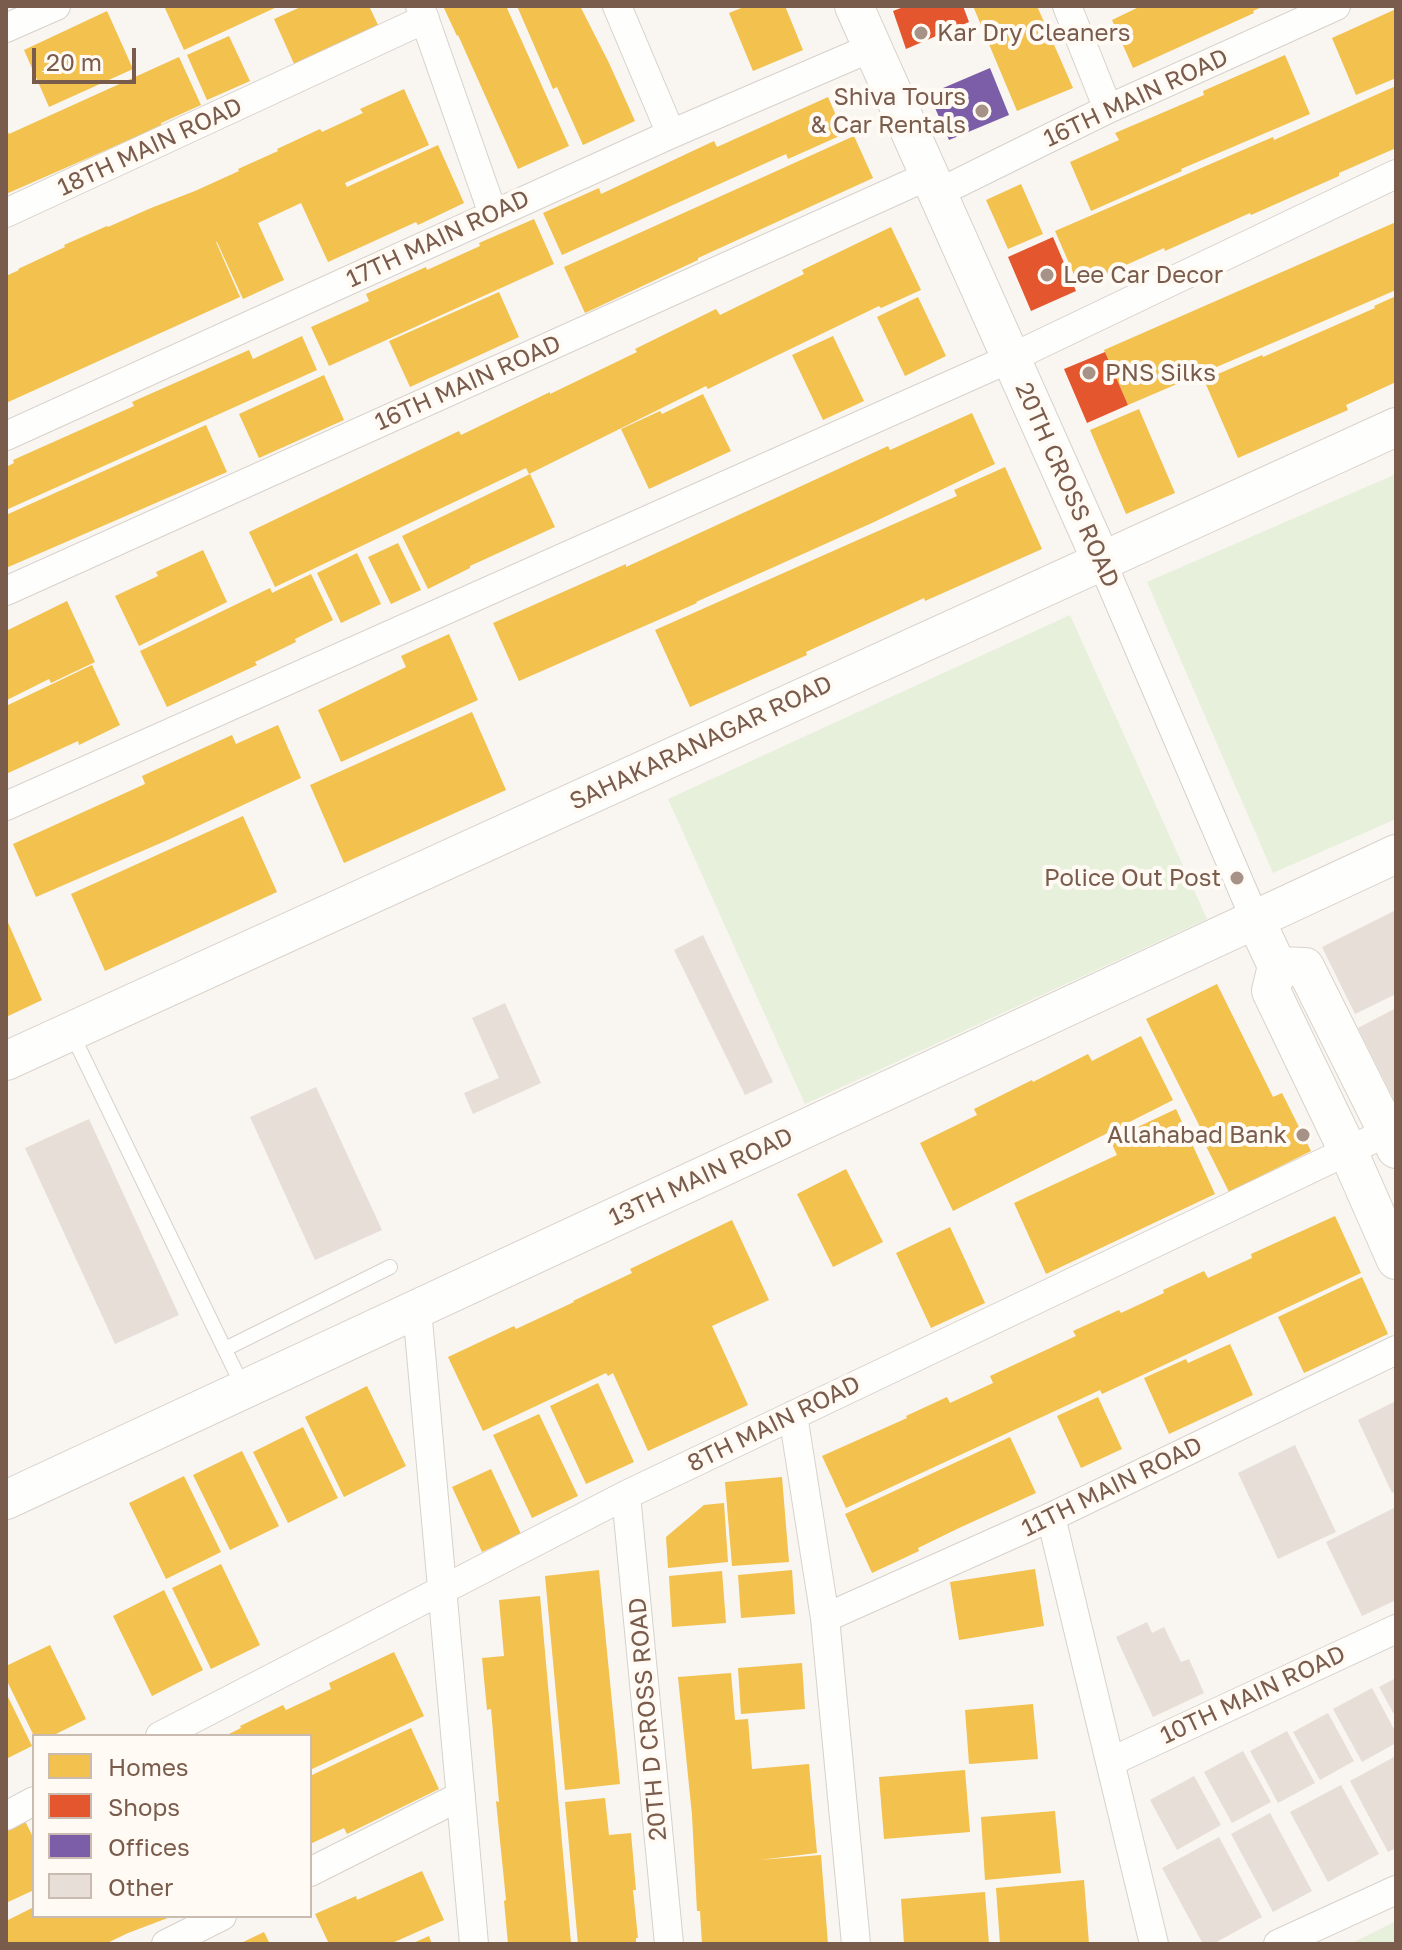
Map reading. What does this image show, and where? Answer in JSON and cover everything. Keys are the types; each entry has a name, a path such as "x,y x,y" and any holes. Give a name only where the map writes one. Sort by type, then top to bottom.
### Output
{"street":[{"path":"6,28 56,6"},
{"path":"617,6 671,134"},
{"name":"20TH CROSS ROAD","path":"854,6 1101,560 1277,966 1271,991 1348,1151 1396,1260"},
{"path":"1067,6 1108,109"},
{"name":"16TH MAIN ROAD","path":"6,591 1108,109 1336,6"},
{"path":"422,13 493,214"},
{"name":"18TH MAIN ROAD","path":"6,213 422,13"},
{"name":"17TH MAIN ROAD","path":"6,436 671,134 873,47"},
{"path":"6,806 1011,358 1389,177"},
{"name":"SAHAKARANAGAR ROAD","path":"6,1061 1396,427"},
{"name":"13TH MAIN ROAD","path":"6,1500 1396,854"},
{"path":"1277,966 1305,967 1393,1136"},
{"name":"8TH MAIN ROAD","path":"164,1734 626,1495 1348,1151 1393,1136"},
{"path":"417,1309 474,1944"},
{"name":"11TH MAIN ROAD","path":"825,1618 1051,1517 1396,1350"},
{"path":"793,1415 825,1618 856,1944"},
{"name":"20TH D CROSS ROAD","path":"626,1495 669,1944"},
{"path":"1051,1517 1154,1944"},
{"name":"10TH MAIN ROAD","path":"1110,1762 1396,1629"},
{"path":"312,1871 461,1796"},
{"path":"6,1816 32,1802"},
{"path":"1278,1944 1396,1890"},
{"path":"166,1944 218,1918"}],"lane":[{"path":"71,1031 244,1389"},
{"path":"225,1349 390,1267"}],"green space":[{"path":"1396,474 1396,819 1273,873 1147,582"},
{"path":"1070,615 1207,919 805,1104 668,799"},
{"path":"1396,1921 1396,1944 1350,1944"}],"building: Homes":[{"path":"164,6 279,6 184,50"},
{"path":"303,6 369,6 379,27 295,66 274,19"},
{"path":"443,6 506,6 569,146 518,169"},
{"path":"517,6 580,6 635,121 583,145 557,87 553,89"},
{"path":"746,6 785,6 803,50 753,71 729,13"},
{"path":"973,6 1037,6 1073,88 1017,111"},
{"path":"1141,6 1264,6 1133,68 1112,20"},
{"path":"1396,9 1396,78 1356,95 1332,38"},
{"path":"107,11 133,69 49,107 24,50"},
{"path":"229,36 250,81 207,100 187,55"},
{"path":"1285,55 1310,114 1091,211 1070,162 1119,140 1115,133 1204,95 1203,91"},
{"path":"179,57 201,105 161,123 161,126 6,194 6,129 9,134"},
{"path":"1396,86 1396,148 1251,215 1165,251 1164,248 1079,286 1055,231"},
{"path":"404,89 429,145 345,183 347,187 438,145 464,203 328,262 301,203 258,223 284,280 243,299 216,242 240,297 6,403 6,276 64,245 195,191 320,129 322,132 363,113 360,109"},
{"path":"828,97 844,134 788,159 786,154 562,255 543,213 599,188 601,194 714,141 717,147"},
{"path":"854,136 873,178 585,313 564,267"},
{"path":"1021,184 1043,234 1008,249 986,200"},
{"path":"534,219 554,264 329,366 311,327 369,301 366,294 426,267 427,270"},
{"path":"1396,222 1396,290 1128,405 1104,350"},
{"path":"891,227 921,290 881,308 879,306 708,389 706,386 529,474 526,468 275,587 249,532 459,431 461,435 550,394 716,309 720,315 804,274 802,270"},
{"path":"499,292 519,337 410,387 389,341"},
{"path":"1396,296 1396,382 1346,405 1348,410 1238,458 1204,380 1375,308"},
{"path":"918,297 946,356 905,376 877,317"},
{"path":"302,336 317,370 6,510 6,467 14,463 13,460 249,350 253,359"},
{"path":"833,336 864,401 823,420 792,355"},
{"path":"324,375 344,420 259,458 239,414"},
{"path":"703,394 731,451 649,489 621,429"},
{"path":"1139,409 1175,493 1126,514 1090,430"},
{"path":"972,413 995,464 697,603 519,681 493,623 626,564 626,567 888,446 890,450"},
{"path":"206,425 227,472 6,568 6,515"},
{"path":"1005,467 1042,549 925,601 924,598 690,707 655,630 957,496 954,490"},
{"path":"530,474 555,527 428,589 402,536"},
{"path":"398,543 421,590 391,604 368,557"},
{"path":"203,550 227,602 139,646 115,596"},
{"path":"357,553 381,604 341,623 317,573"},
{"path":"311,574 333,620 255,662 257,665 167,707 140,651 270,588 272,593"},
{"path":"67,601 95,662 51,683 49,679 7,700 6,631"},
{"path":"449,634 478,700 341,762 318,710 406,667 401,656"},
{"path":"92,665 120,725 6,774 6,706"},
{"path":"472,712 506,790 344,863 310,785"},
{"path":"278,725 301,778 36,897 13,844 145,784 142,776 232,735 236,744"},
{"path":"243,816 277,892 105,971 71,894"},
{"path":"6,918 42,1000 6,1017"},
{"path":"1217,984 1273,1097 1282,1093 1311,1151 1229,1192 1146,1019"},
{"path":"1141,1036 1173,1100 953,1211 920,1143 977,1115 974,1109 1032,1080 1088,1054 1092,1061"},
{"path":"1176,1109 1215,1194 1046,1274 1014,1203 1117,1155 1110,1140"},
{"path":"846,1169 883,1242 833,1267 797,1194"},
{"path":"1335,1216 1361,1273 1102,1394 1100,1390 846,1508 822,1456 947,1397 950,1403 993,1383 990,1376 1076,1336 1073,1331 1119,1310 1121,1313 1204,1271 1208,1278 1252,1258 1251,1254"},
{"path":"732,1220 769,1300 712,1326 748,1405 648,1451 613,1373 608,1376 606,1373 483,1431 448,1357 574,1302 632,1273 630,1269"},
{"path":"950,1227 985,1303 931,1328 896,1253"},
{"path":"1362,1277 1388,1334 1304,1373 1278,1317"},
{"path":"1230,1344 1253,1395 1169,1434 1144,1378"},
{"path":"598,1383 634,1462 586,1484 550,1406"},
{"path":"367,1386 406,1466 344,1497 305,1417"},
{"path":"1098,1397 1122,1449 1081,1468 1057,1416"},
{"path":"539,1414 578,1496 532,1518 493,1435"},
{"path":"303,1427 338,1498 288,1523 253,1452"},
{"path":"1010,1437 1036,1493 872,1573 845,1514"},
{"path":"242,1451 279,1526 230,1550 193,1475"},
{"path":"491,1469 521,1534 482,1552 452,1487"},
{"path":"184,1476 221,1552 166,1579 129,1503"},
{"path":"782,1477 789,1562 732,1566 725,1482"},
{"path":"724,1503 728,1562 668,1568 666,1537 704,1505"},
{"path":"221,1564 260,1645 211,1669 172,1588"},
{"path":"1035,1569 1044,1626 959,1640 950,1582"},
{"path":"599,1570 620,1784 565,1790 545,1576"},
{"path":"792,1570 795,1614 741,1618 738,1575"},
{"path":"722,1571 726,1623 672,1627 669,1576"},
{"path":"164,1590 203,1670 152,1696 113,1616"},
{"path":"540,1596 571,1943 508,1944 491,1709 487,1710 482,1658 504,1656 499,1600"},
{"path":"50,1645 86,1719 56,1734 33,1734 6,1679 6,1666"},
{"path":"394,1652 424,1716 312,1769 312,1734 229,1734 283,1705 286,1710 331,1689 329,1683"},
{"path":"802,1663 805,1709 741,1714 738,1668"},
{"path":"731,1673 735,1720 748,1719 752,1769 809,1764 817,1853 759,1860 821,1855 828,1944 702,1944 678,1677"},
{"path":"6,1693 32,1746 6,1759"},
{"path":"1033,1704 1038,1759 969,1764 965,1710"},
{"path":"411,1728 439,1789 347,1834 344,1828 312,1843 312,1775"},
{"path":"965,1770 970,1832 884,1839 879,1777"},
{"path":"605,1798 609,1835 631,1833 636,1890 633,1890 636,1944 578,1944 565,1802"},
{"path":"1055,1811 1061,1873 985,1880 981,1817"},
{"path":"25,1821 32,1835 32,1891 8,1902 6,1897 6,1830"},
{"path":"422,1871 444,1920 390,1944 329,1944 315,1914 356,1896 357,1900"},
{"path":"1084,1880 1089,1944 1000,1944 996,1888"},
{"path":"985,1892 989,1944 904,1944 901,1899"},
{"path":"32,1908 32,1918 168,1918 105,1944 6,1944 6,1921"},
{"path":"264,1932 270,1944 239,1944"},
{"path":"429,1936 432,1944 411,1944"}],"building: Shops":[{"path":"906,6 963,6 969,22 906,49 893,11"},
{"path":"1053,237 1076,291 1031,311 1008,257"},
{"path":"1105,352 1128,405 1087,423 1064,369"}],"building: Offices":[{"path":"990,68 1009,115 949,140 929,94"}],"building: Other":[{"path":"1396,910 1396,994 1355,1014 1322,947"},
{"path":"703,935 773,1082 745,1095 674,950"},
{"path":"505,1003 541,1083 473,1114 464,1093 499,1078 472,1018"},
{"path":"1396,1008 1396,1104 1358,1028"},
{"path":"316,1087 382,1230 315,1260 250,1117"},
{"path":"89,1119 179,1315 115,1344 25,1148"},
{"path":"1396,1401 1396,1491 1392,1493 1358,1420"},
{"path":"1295,1445 1336,1532 1278,1559 1238,1473"},
{"path":"1394,1508 1396,1600 1362,1616 1326,1542"},
{"path":"1147,1622 1152,1633 1164,1627 1181,1662 1189,1659 1204,1693 1153,1717 1116,1637"},
{"path":"1396,1678 1396,1718 1379,1687"},
{"path":"1372,1688 1396,1733 1396,1743 1362,1762 1333,1709"},
{"path":"1328,1713 1354,1761 1320,1780 1293,1732"},
{"path":"1287,1731 1315,1783 1278,1803 1250,1751"},
{"path":"1243,1751 1271,1802 1232,1823 1204,1772"},
{"path":"1396,1756 1396,1848 1388,1852 1350,1781"},
{"path":"1194,1776 1221,1825 1177,1850 1150,1800"},
{"path":"1341,1785 1379,1854 1328,1882 1290,1812"},
{"path":"1270,1813 1312,1891 1273,1912 1231,1834"},
{"path":"1219,1837 1262,1917 1213,1944 1203,1944 1162,1868"}],"place":[{"name":"Kar Dry Cleaners","path":"921,33"},
{"name":"Shiva Tours & Car Rentals","path":"982,111"},
{"name":"Lee Car Decor","path":"1047,275"},
{"name":"PNS Silks","path":"1089,373"},
{"name":"Police Out Post","path":"1237,878"},
{"name":"Allahabad Bank","path":"1303,1135"}]}
